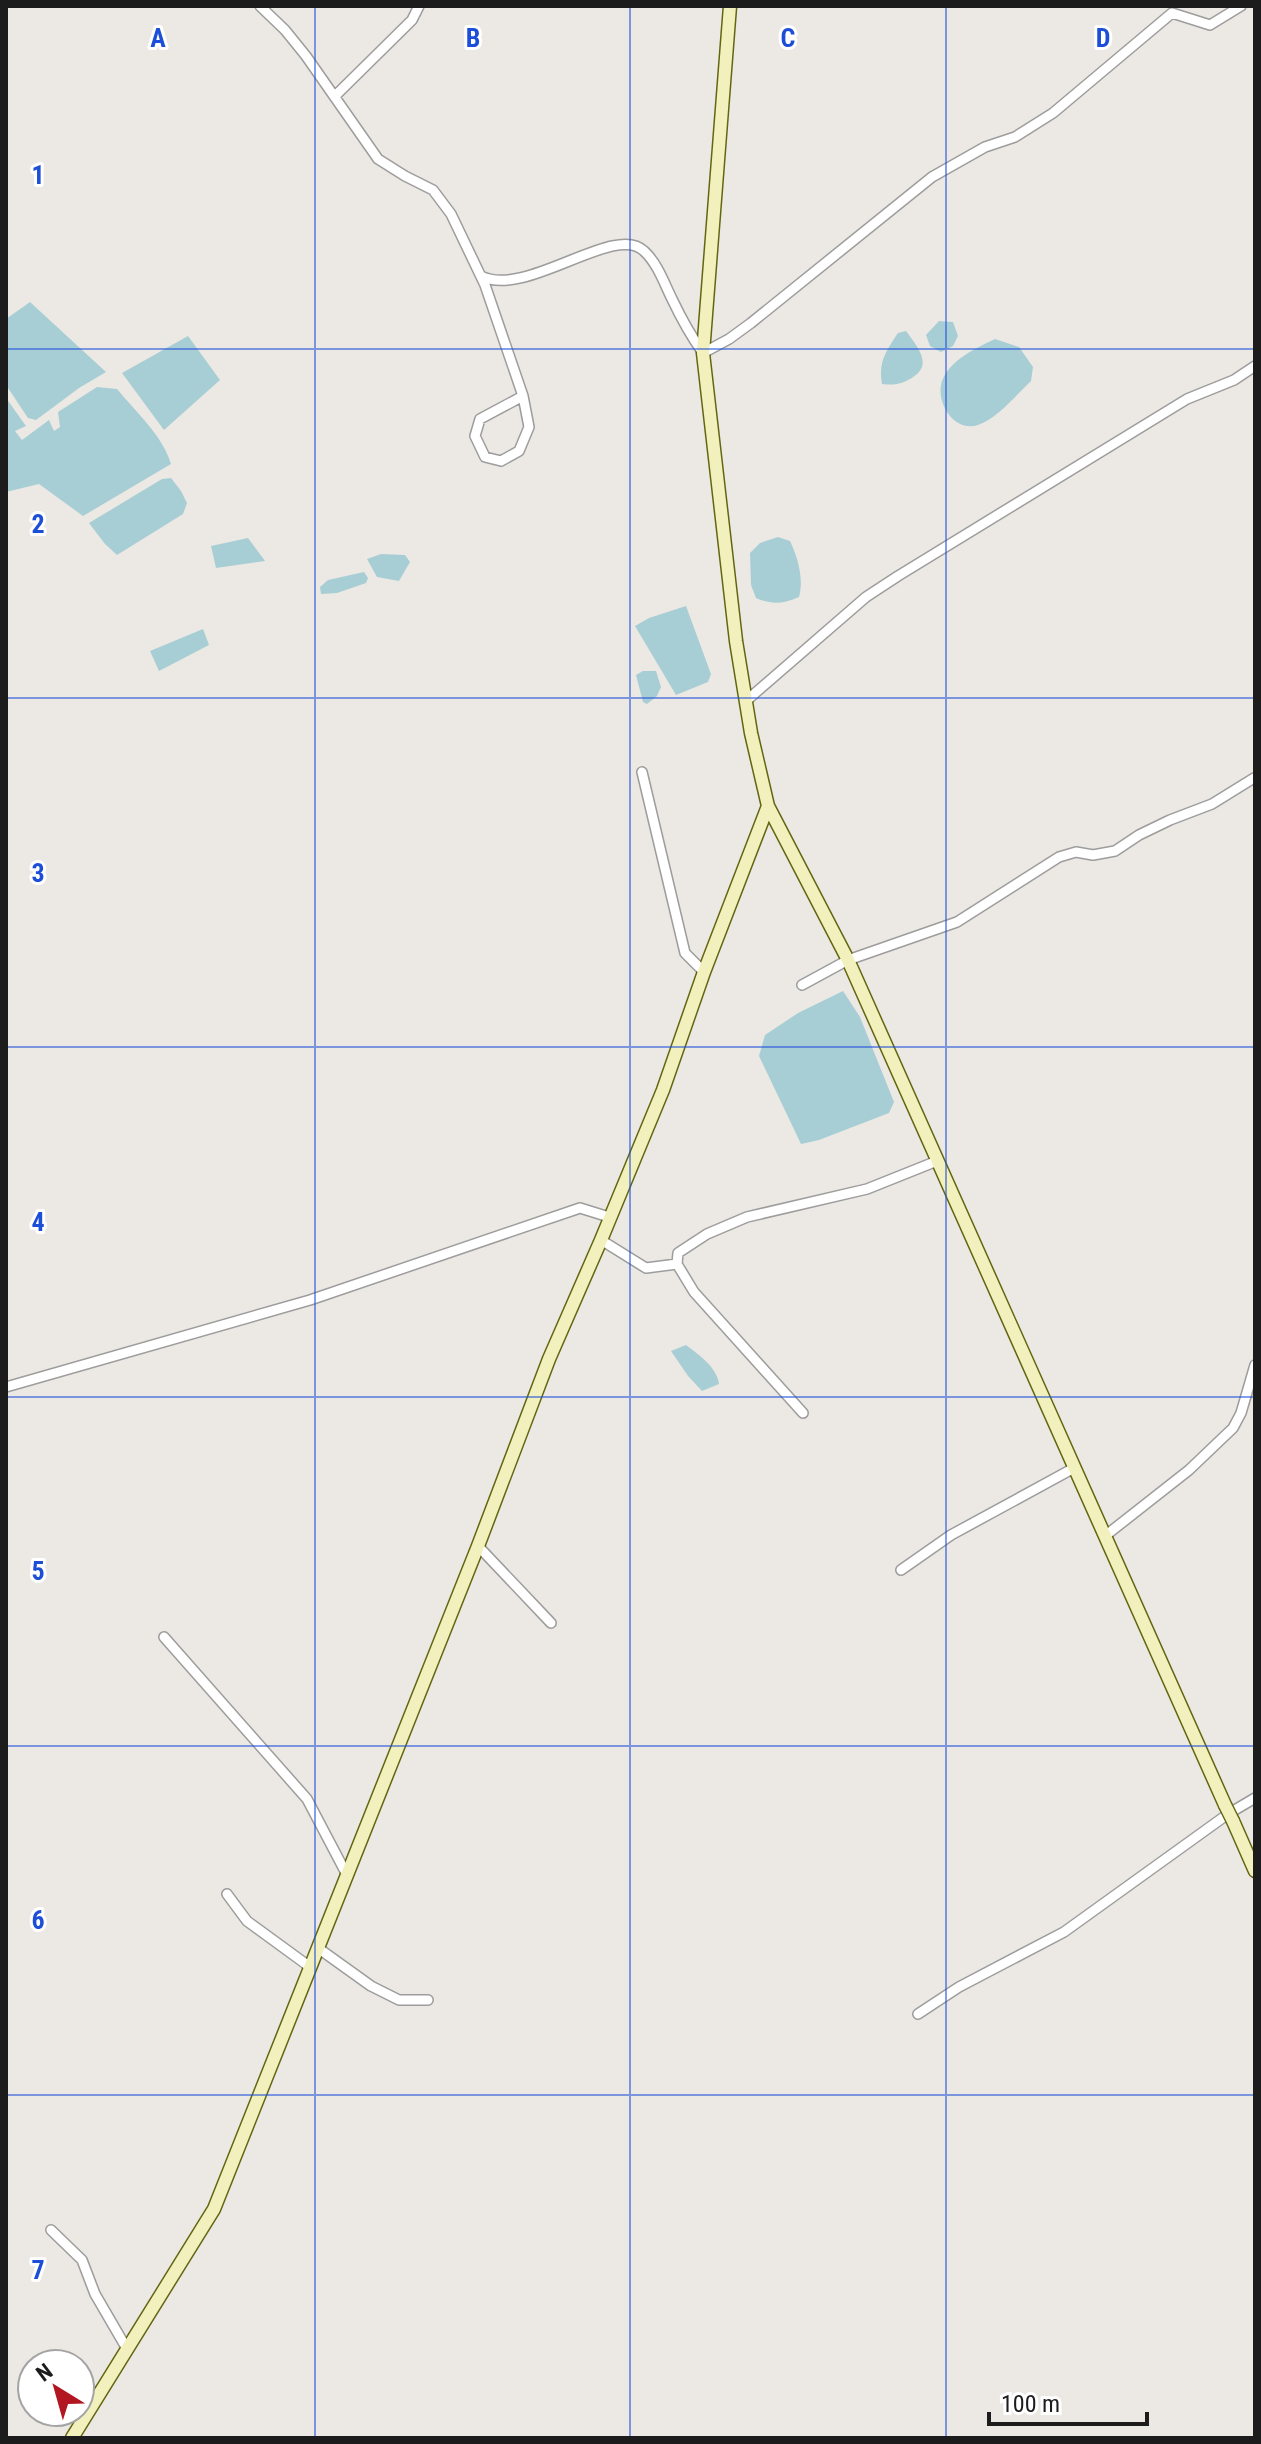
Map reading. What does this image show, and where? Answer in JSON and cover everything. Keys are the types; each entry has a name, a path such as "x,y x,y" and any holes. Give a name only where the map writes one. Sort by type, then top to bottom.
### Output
{"main road":[{"path":"730,6 703,353 736,641 768,806 848,960 1255,1871"},
{"path":"72,2438 214,2209 478,1546 549,1359 663,1090 704,972 768,806"}],"street":[{"path":"260,6 285,30 378,159 433,190 451,214 481,276 523,396 529,427 519,451 501,461 485,457 475,436 480,419 523,396"},
{"path":"335,96 412,20 419,6"},
{"path":"481,276 493,282 539,274 569,260 617,245 631,244 643,249 657,267 691,336 703,353 751,323 932,177 985,147 1015,137 1053,113 1172,13 1210,25 1241,6"},
{"path":"746,701 866,597 1187,399 1234,380 1255,366"},
{"path":"642,772 685,953 704,972"},
{"path":"802,985 848,960 957,922 1059,857 1076,852 1093,855 1115,851 1160,825 1212,804 1254,778"},
{"path":"803,1413 694,1292 677,1264 678,1253 747,1217 867,1189 937,1161"},
{"path":"6,1387 310,1300 580,1208 609,1217"},
{"path":"601,1240 646,1268 677,1264"},
{"path":"1105,1536 1189,1470 1233,1428 1241,1413 1255,1365"},
{"path":"901,1570 951,1535 1074,1468"},
{"path":"478,1546 551,1623"},
{"path":"164,1637 307,1799 347,1875"},
{"path":"918,2014 959,1987 1064,1932 1255,1798"},
{"path":"227,1894 247,1921 310,1967"},
{"path":"318,1948 371,1986 399,2000 428,2000"},
{"path":"51,2230 82,2260 95,2294 127,2349"}],"water":[{"path":"30,302 106,372 36,420 28,418 6,385 6,319"},
{"path":"939,321 953,322 958,336 953,346 941,352 930,346 926,335"},
{"path":"906,331 922,357 921,369 901,383 882,384 884,357 898,333"},
{"path":"188,336 220,380 164,430 122,373"},
{"path":"995,339 1019,347 1033,367 1031,381 1000,412 985,422 969,426 961,424 948,414 944,406 942,381 957,361"},
{"path":"97,387 117,389 155,434 171,464 83,516 39,484 6,492 6,398 26,426 15,431 22,440 49,420 54,431 60,427 58,412"},
{"path":"171,478 187,503 183,514 117,555 89,523 162,479"},
{"path":"778,537 790,541 801,583 799,597 772,603 756,598 751,585 750,553 760,543"},
{"path":"248,538 265,561 216,568 211,546"},
{"path":"381,554 405,555 410,562 399,581 377,577 367,559"},
{"path":"364,572 368,578 366,583 337,593 321,594 320,587 328,580"},
{"path":"686,606 711,674 708,682 676,695 635,626"},
{"path":"203,629 209,645 159,671 150,651"},
{"path":"643,671 656,671 661,687 657,696 647,704 643,702 636,675"},
{"path":"843,991 860,1017 894,1102 889,1113 801,1144 759,1056 765,1035 798,1013"},
{"path":"686,1345 711,1367 719,1384 702,1391 688,1376 671,1351"}]}
